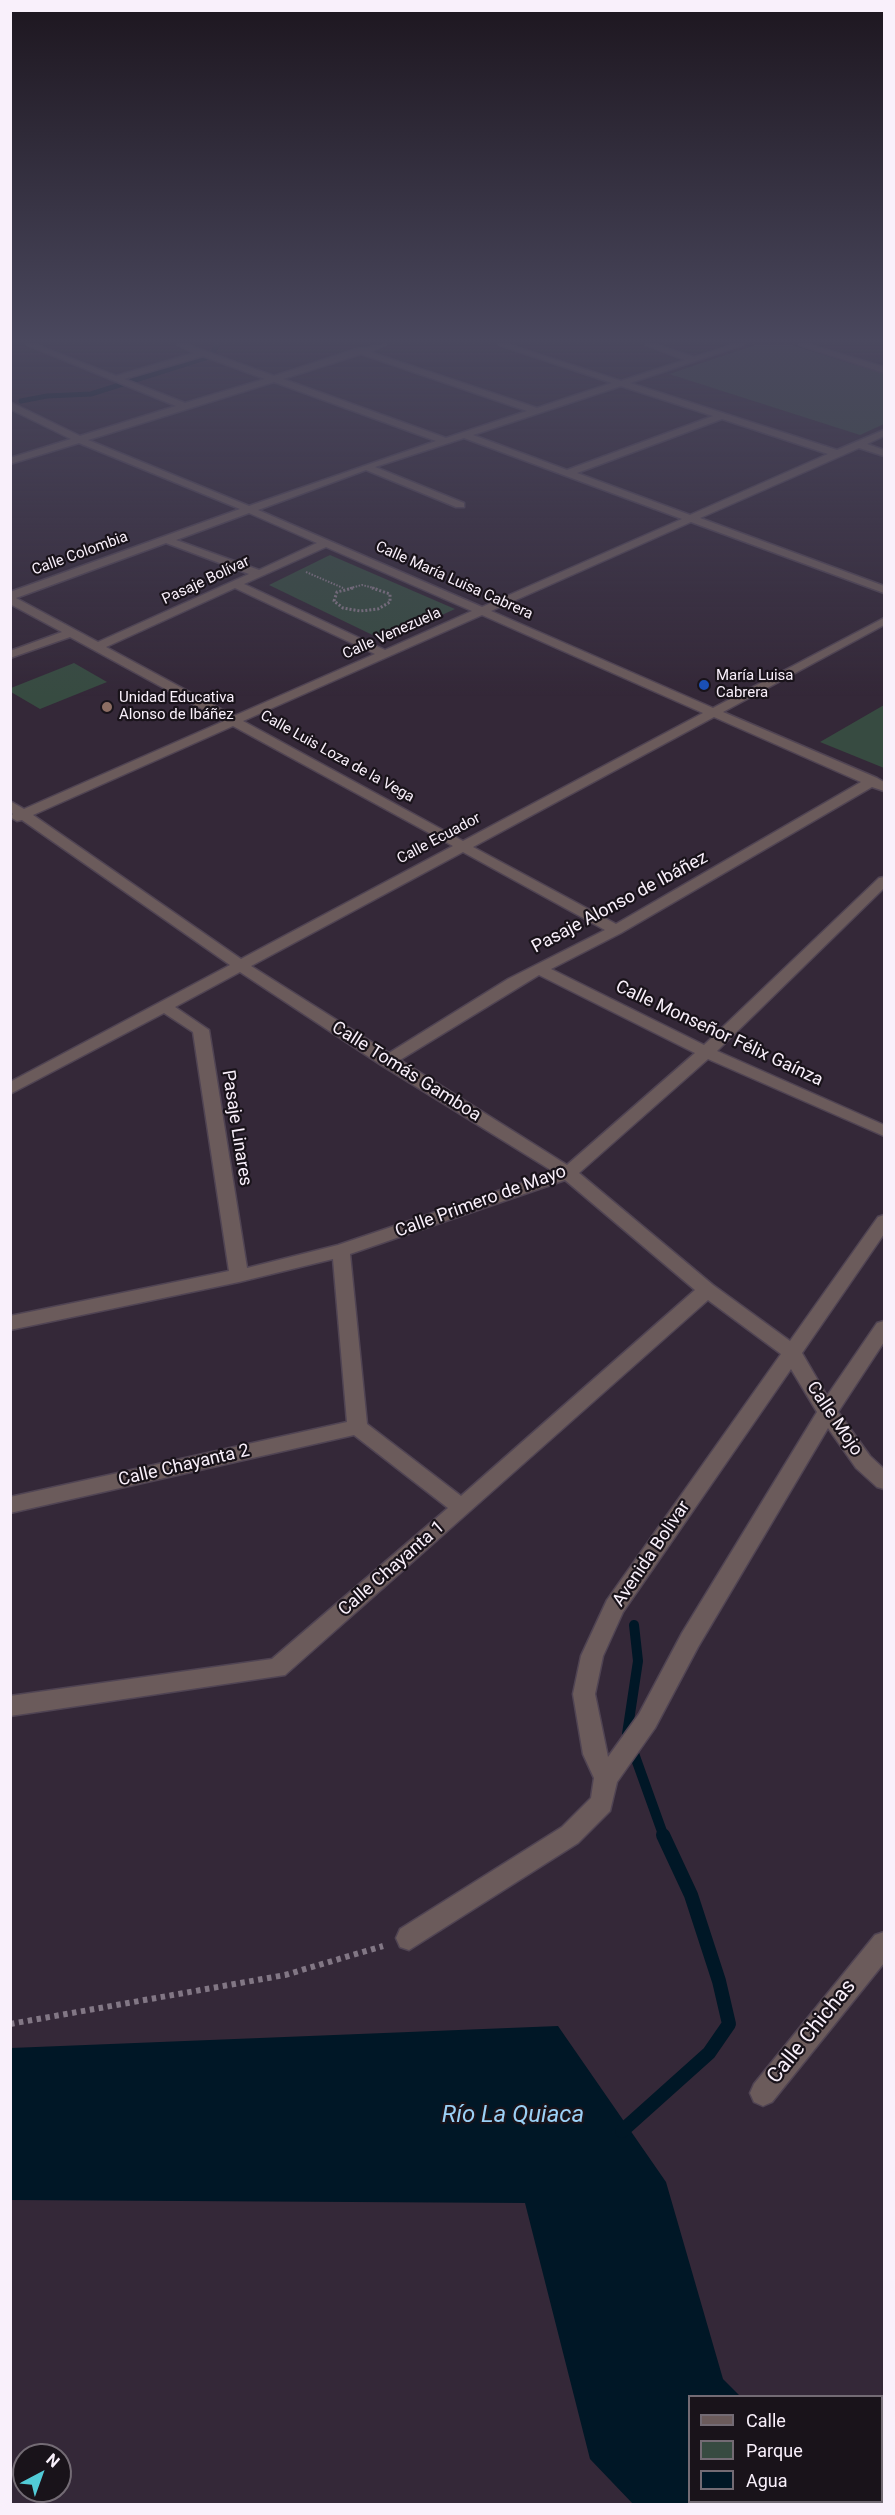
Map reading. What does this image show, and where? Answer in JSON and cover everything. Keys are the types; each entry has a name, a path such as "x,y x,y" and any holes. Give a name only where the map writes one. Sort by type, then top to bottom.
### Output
{"street":[{"name":"Calle María Luisa Cabrera","path":"136,462 248,508 878,784"},
{"name":"Calle Colombia","path":"10,597 248,508 380,462"},
{"path":"539,462 885,590"},
{"path":"568,473 597,462"},
{"name":"Calle Venezuela","path":"15,813 235,720 819,462"},
{"path":"366,467 460,505"},
{"path":"164,539 258,573"},
{"name":"Pasaje Bolívar","path":"99,646 326,543"},
{"path":"235,584 384,654"},
{"name":"Calle Luis Loza de la Vega","path":"10,597 616,930"},
{"name":"Calle Ecuador","path":"10,1089 462,845 885,621"},
{"path":"10,655 72,632"},
{"name":"Pasaje Alonso de Ibáñez","path":"387,1061 513,982 616,930 878,784"},
{"name":"Calle Tomás Gamboa","path":"15,813 239,965 387,1061 568,1173 707,1290 791,1352"},
{"name":"Calle Primero de Mayo","path":"10,1323 239,1276 341,1251 568,1173 706,1052 885,881"},
{"name":"Calle Monseñor Félix Gaínza","path":"539,969 706,1052 885,1131"},
{"name":"Pasaje Linares","path":"163,1006 201,1030 239,1276"},
{"name":"Avenida Bolivar","path":"606,1778 595,1754 584,1694 592,1656 615,1606 885,1221"},
{"path":"341,1251 357,1427 462,1508"},
{"name":"Calle Chayanta 1","path":"10,1706 277,1668 462,1508 707,1290"},
{"path":"409,1938 570,1835 602,1803 606,1778 647,1721 690,1640 827,1412 885,1328"},
{"name":"Calle Mojo","path":"791,1352 827,1412 863,1462 885,1481"},
{"name":"Calle Chayanta 2","path":"10,1505 357,1427"},
{"name":"Calle Chichas","path":"763,2093 885,1944"}],"path":[{"path":"284,561 344,589 371,586 386,591 392,598 390,602 378,609 351,610 334,601 334,596 344,589"},
{"path":"10,2024 285,1975 409,1938"}],"green space":[{"path":"330,555 455,609 385,641 269,585"},
{"path":"74,663 107,682 40,709 11,692 11,688"},
{"path":"884,705 884,768 820,742"}],"water":[{"name":"Río La Quiaca","path":"558,2026 666,2182 723,2379 739,2395 688,2395 688,2503 883,2503 883,2490 884,2504 633,2504 590,2459 525,2203 11,2200 11,2048"}],"waterway":[{"path":"634,1625 638,1661 627,1734 664,1837"},
{"path":"622,2131 709,2053 729,2024 719,1981 691,1895 663,1835"}],"place":[{"name":"María Luisa Cabrera","path":"704,685"},
{"name":"Unidad Educativa Alonso de Ibáñez","path":"107,707"}]}
